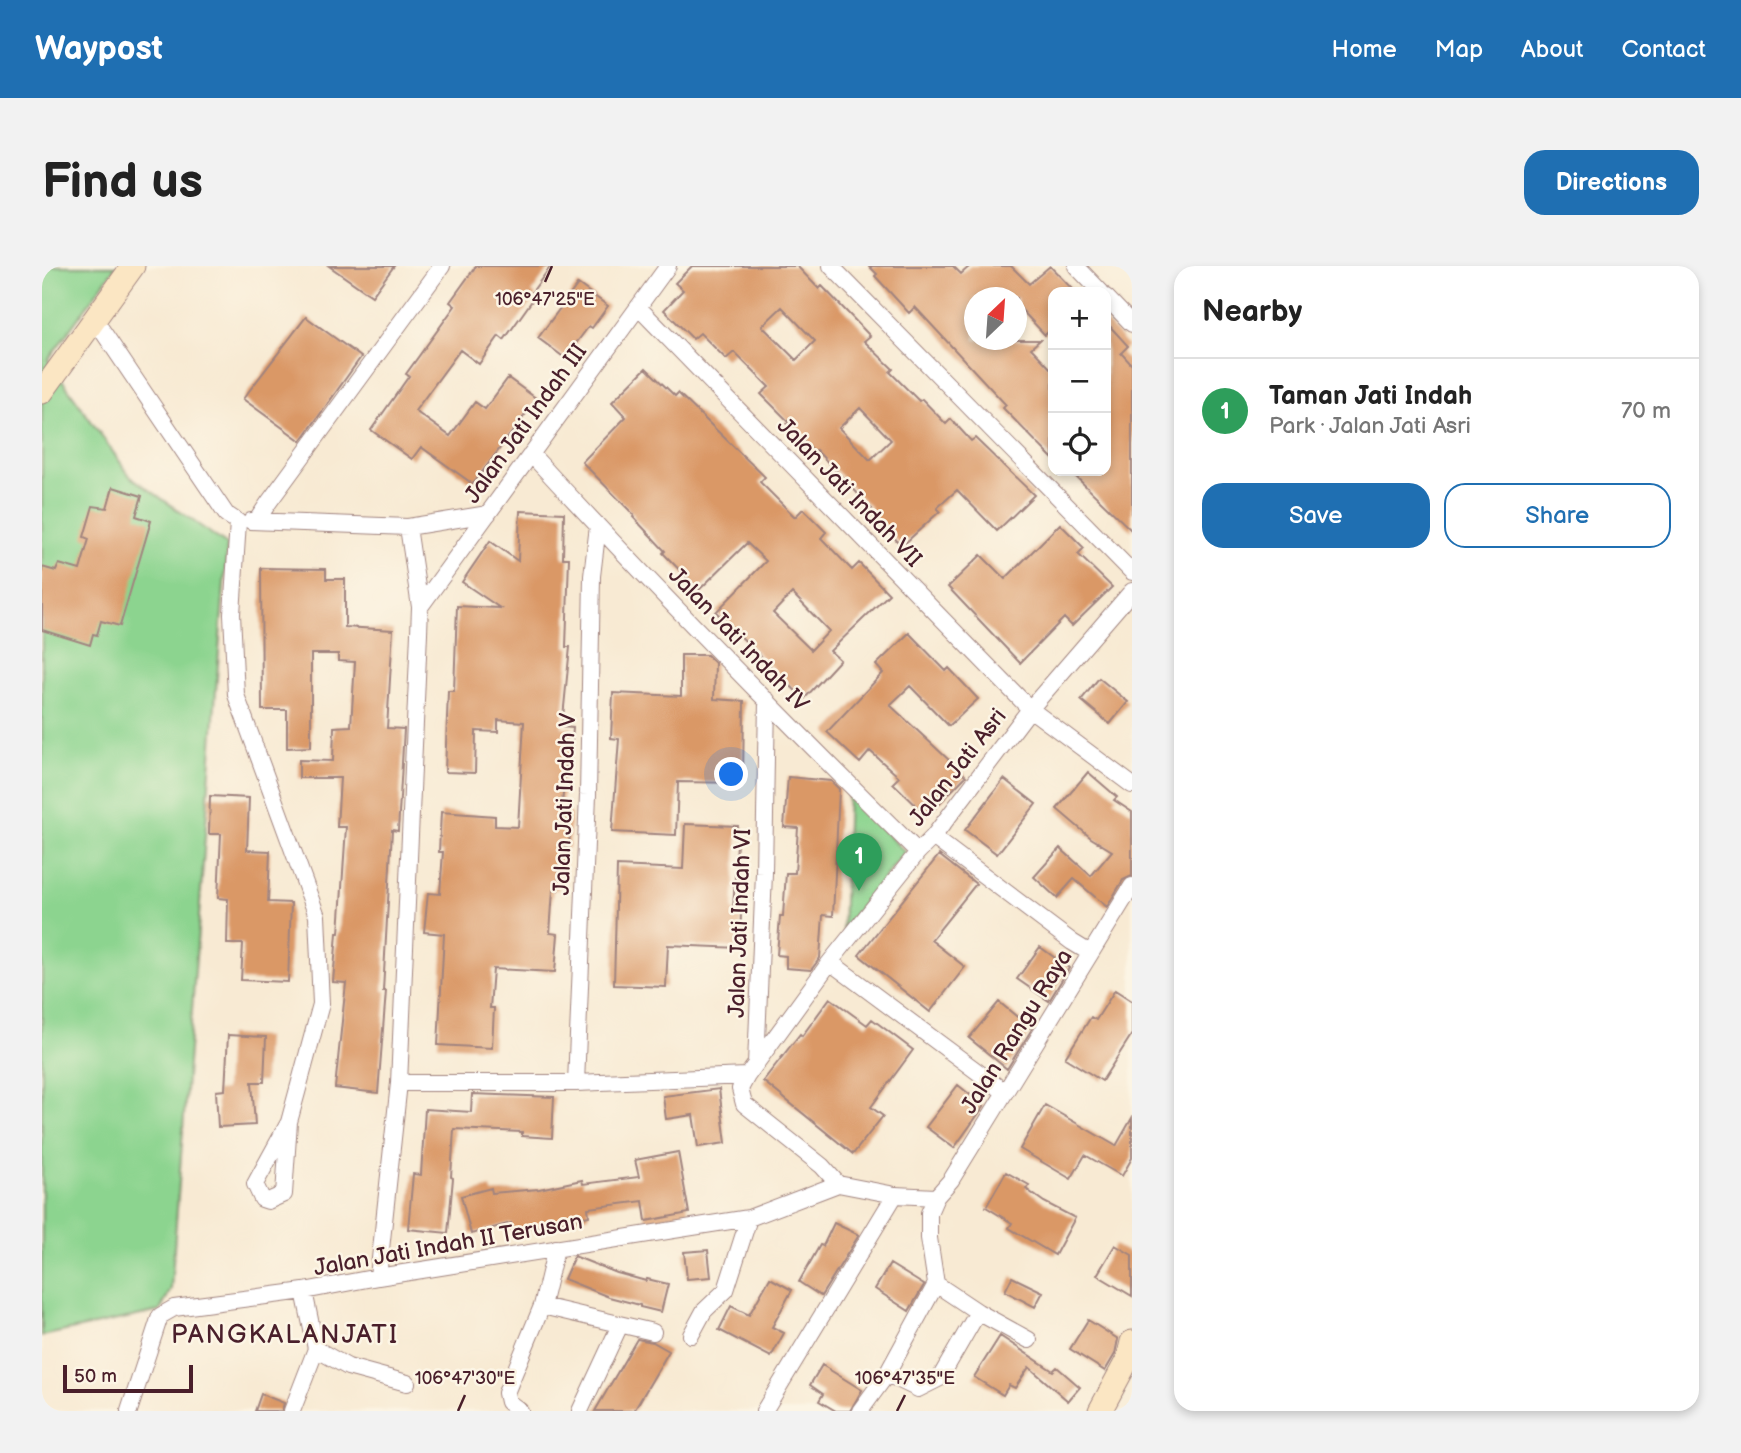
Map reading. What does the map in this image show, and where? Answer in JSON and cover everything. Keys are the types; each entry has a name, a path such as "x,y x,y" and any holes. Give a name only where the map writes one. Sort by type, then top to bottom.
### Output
{"main road":[{"path":"42,392 133,266"},
{"path":"1100,1411 1128,1359 1132,1342"}],"street":[{"path":"257,520 442,266"},
{"name":"Jalan Jati Indah III","path":"420,607 668,266"},
{"path":"831,266 1132,572"},
{"path":"1076,266 1096,287"},
{"path":"1111,302 1132,324"},
{"name":"Jalan Jati Indah VII","path":"638,307 1030,709 1132,785"},
{"path":"95,320 226,514 238,522 257,520 408,527 488,514"},
{"name":"Jalan Jati Indah IV","path":"531,454 597,526 918,852"},
{"path":"238,522 232,614 236,695 317,916 321,1004 289,1122"},
{"name":"Jalan Jati Indah V","path":"576,1083 588,794 593,576 597,526"},
{"path":"378,1277 399,1083 420,607 408,527"},
{"name":"Jalan Jati Asri","path":"751,1070 830,962 918,852 933,838 1030,709 1132,591"},
{"name":"Jalan Jati Indah VI","path":"767,700 764,873 751,1070 740,1089 744,1104 822,1166 838,1184"},
{"path":"933,838 1090,953"},
{"name":"Jalan Rangu Raya","path":"936,1197 951,1180 1132,886"},
{"path":"830,962 1005,1091"},
{"path":"399,1083 576,1083 751,1070"},
{"path":"838,1184 895,1195 936,1197 929,1213 929,1238 936,1284 887,1374 860,1411"},
{"name":"Jalan Jati Indah II Terusan","path":"129,1411 160,1316 174,1308 304,1291 749,1218 838,1184"},
{"path":"764,1411 895,1195"},
{"path":"691,1335 704,1311 726,1290 749,1218"},
{"path":"520,1411 508,1402 506,1393 542,1306 556,1248"},
{"path":"936,1284 1029,1340"},
{"path":"292,1411 316,1349 304,1291"},
{"path":"542,1306 653,1332"},
{"path":"887,1374 918,1389 940,1378 978,1311"},
{"path":"580,1411 620,1325"},
{"path":"316,1349 348,1367 407,1383"}],"green space":[{"path":"42,266 116,266 48,360 130,476 227,545 171,1289 160,1311 42,1336"},
{"path":"848,795 905,852 843,929"}],"building":[{"path":"329,266 394,266 372,296"},
{"path":"476,266 551,266 532,292 536,295 504,340 499,336 479,364 460,350 415,411 450,436 475,402 485,409 508,378 537,399 473,484 421,447 412,459 371,430 409,376 406,374 455,306 450,302"},
{"path":"692,266 797,266 819,289 822,286 870,336 864,341 893,369 890,372 919,401 922,399 946,424 951,419 971,441 975,438 1034,495 997,531 957,490 937,508 940,511 902,546 869,511 872,509 847,482 816,450 814,452 761,394 769,387 734,352 726,359 700,333 693,339 664,310 683,290 675,283","holes":["782,307 815,341 796,360 762,326","860,408 891,440 870,460 839,428"]},
{"path":"869,266 953,266 961,274 970,266 1011,266 1029,284 1050,266 1070,287 1048,287 1048,332 1045,335 1027,316 1027,287 964,287 964,350 1027,350 1027,340 1040,340 1031,348 1048,366 1048,454 1003,408 1006,405 915,307 909,313 875,276 877,274"},
{"path":"578,284 608,306 565,358 538,338"},
{"path":"306,317 361,357 301,441 243,399"},
{"path":"1111,327 1128,346 1121,353 1132,365 1132,531 1075,476 1111,476"},
{"path":"646,368 675,396 678,393 765,477 760,482 795,517 803,509 826,532 821,538 852,570 859,563 889,594 830,651 840,660 804,699 716,612 766,561 747,543 699,590 663,553 665,551 634,515 582,462 626,417 612,402","holes":["792,593 829,631 811,650 773,613"]},
{"path":"113,487 142,496 136,516 151,521 120,626 101,621 97,635 93,634 90,645 42,630 42,567 56,571 59,564 80,570 89,539 84,537 93,506 107,508"},
{"path":"520,511 564,513 563,558 569,558 566,647 570,647 562,727 573,728 570,765 566,765 561,813 571,813 569,848 561,848 558,890 553,890 550,933 558,934 555,972 493,969 490,1008 494,1008 492,1048 438,1045 444,934 424,932 428,893 440,894 443,852 439,852 441,812 495,816 495,826 518,827 524,722 498,720 498,732 476,731 475,773 445,772 448,691 454,691 457,606 500,608 462,582 490,541 518,561"},
{"path":"1060,524 1084,548 1078,554 1112,587 1072,626 1064,618 1020,663 948,587 981,555 1005,579"},
{"path":"261,568 326,569 326,579 345,579 345,627 393,630 387,728 404,729 398,831 392,830 383,991 386,991 378,1093 335,1088 346,983 333,982 346,827 337,827 340,778 299,778 299,760 333,761 334,727 351,726 355,662 338,661 338,654 311,654 311,747 287,748 287,710 262,710"},
{"path":"909,633 946,671 949,668 978,699 949,726 910,686 890,705 966,776 927,816 893,783 899,777 870,751 860,763 827,732 883,673 876,665"},
{"path":"681,655 707,655 715,663 714,699 744,701 743,783 678,782 676,835 612,832 619,739 611,738 613,693 681,696"},
{"path":"1099,678 1128,702 1110,724 1081,700"},
{"path":"1088,772 1117,797 1114,800 1132,812 1132,876 1123,880 1107,907 1074,879 1057,898 1034,877 1060,848 1091,876 1112,851 1091,838 1057,809"},
{"path":"788,777 831,781 839,789 833,916 823,915 820,958 811,970 786,968 786,956 777,955 786,873 795,873 798,828 784,827"},
{"path":"1004,779 1036,804 997,854 965,830"},
{"path":"210,796 249,798 247,850 270,851 268,902 291,903 288,982 241,980 243,944 227,944 228,899 218,898 221,834 209,834"},
{"path":"685,824 738,826 733,911 741,911 740,948 668,945 666,987 614,985 617,866 683,869"},
{"path":"939,855 976,884 931,940 965,967 930,1012 859,955"},
{"path":"1040,947 1069,968 1049,1001 1017,979"},
{"path":"1115,990 1132,1001 1132,1034 1102,1081 1065,1058 1091,1017 1096,1020"},
{"path":"830,998 867,1025 872,1019 913,1050 871,1107 883,1116 853,1154 763,1081"},
{"path":"999,1002 1032,1029 1007,1069 969,1038"},
{"path":"228,1035 266,1037 264,1082 252,1082 255,1125 218,1127 216,1091 225,1090"},
{"path":"958,1085 984,1106 954,1148 926,1127"},
{"path":"719,1089 726,1143 698,1147 693,1115 666,1119 663,1096"},
{"path":"472,1094 554,1097 552,1138 522,1136 522,1132 454,1129 448,1233 408,1229 413,1174 421,1175 425,1109 471,1112"},
{"path":"1045,1105 1116,1146 1132,1118 1132,1158 1122,1176 1085,1155 1071,1179 1020,1149"},
{"path":"678,1152 689,1213 646,1221 643,1201 588,1208 589,1216 540,1226 512,1230 511,1223 471,1234 461,1196 491,1188 492,1193 539,1189 582,1180 583,1184 639,1177 635,1160"},
{"path":"1006,1172 1029,1185 1026,1189 1044,1202 1075,1218 1055,1255 1009,1228 1012,1223 986,1207"},
{"path":"834,1223 859,1235 821,1296 799,1282 820,1245 823,1246"},
{"path":"1115,1245 1132,1255 1132,1296 1097,1275"},
{"path":"708,1250 711,1277 687,1279 684,1252"},
{"path":"574,1256 617,1273 668,1284 661,1312 609,1297 564,1279"},
{"path":"890,1264 924,1285 909,1311 875,1289"},
{"path":"1012,1277 1043,1292 1035,1307 1005,1291"},
{"path":"770,1278 792,1290 772,1327 784,1333 771,1357 719,1330 731,1306 749,1315"},
{"path":"1088,1320 1118,1339 1115,1354 1105,1371 1070,1349"},
{"path":"1000,1336 1053,1371 1057,1367 1080,1387 1068,1401 1029,1367 1015,1388 1009,1385 1003,1395 974,1377"},
{"path":"637,1339 653,1342 669,1351 634,1411 595,1411"},
{"path":"822,1365 862,1390 850,1411 836,1411 819,1401 823,1394 810,1385"},
{"path":"261,1394 284,1403 282,1411 255,1411"}],"place":[{"name":"Taman Jati Indah","path":"859,891"}],"district":[{"name":"PANGKALANJATI","path":"285,1334"}]}
